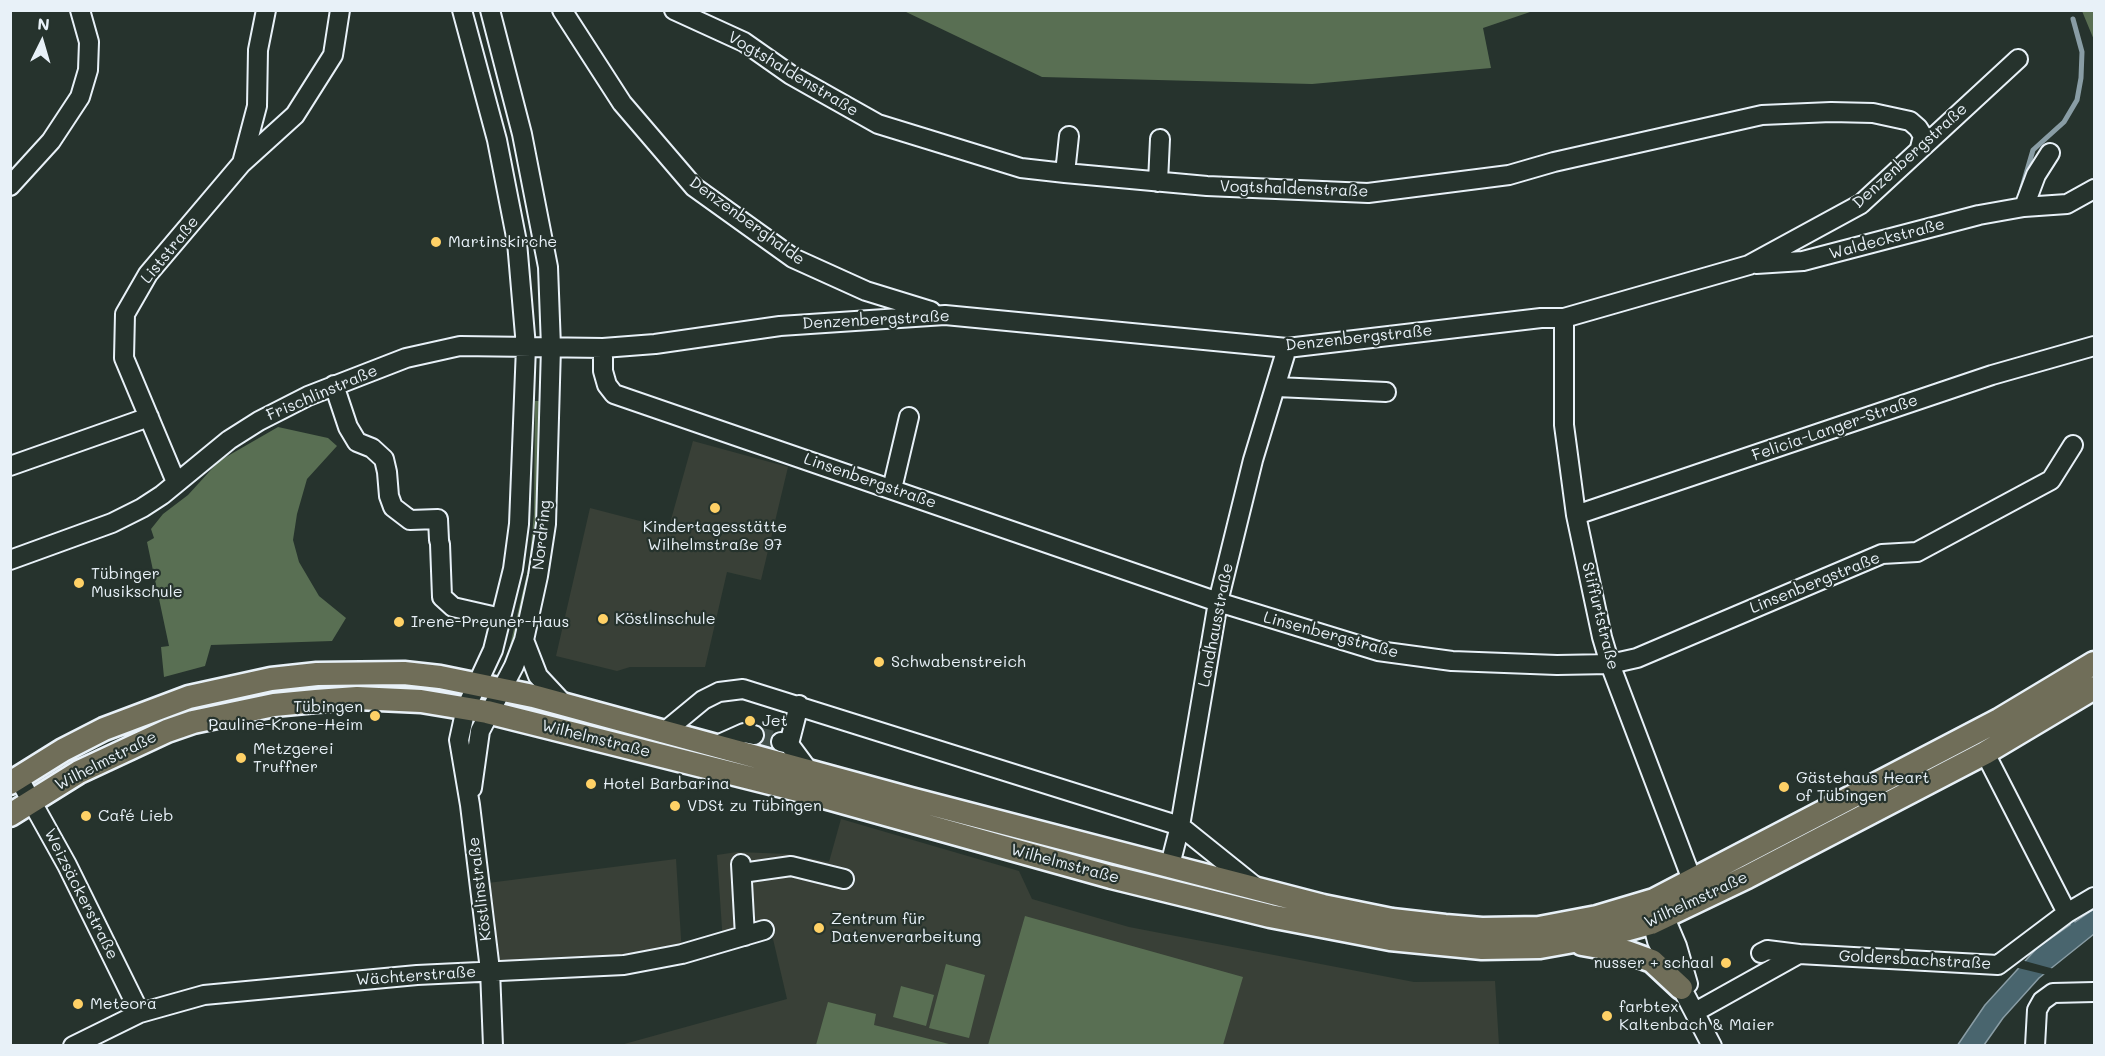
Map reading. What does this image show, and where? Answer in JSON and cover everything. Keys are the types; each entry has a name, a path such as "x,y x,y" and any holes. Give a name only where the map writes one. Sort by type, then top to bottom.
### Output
{"main road":[{"name":"Wilhelmstraße","path":"1696,890 2000,720 2094,663"},
{"name":"Wilhelmstraße","path":"14,780 63,750 131,718 189,697 234,686 317,674 372,672 440,676 502,688 663,733 1260,890 1392,920 1482,929 1539,928 1597,917 1655,910"},
{"name":"Wilhelmstraße","path":"10,815 32,800 121,751 167,731 222,715 274,705 357,698 421,701 477,710 827,797 1111,877 1332,930 1390,939 1482,948 1540,947 1575,942 1655,910 1985,753 2094,688"},
{"path":"1111,877 1136,875 1170,866"},
{"path":"1209,900 1214,877"},
{"path":"1575,942 1627,952 1652,961 1682,988"}],"street":[{"path":"10,186 51,141 80,98 88,60 89,42 80,10"},
{"name":"Liststraße","path":"242,163 257,106 258,50 266,10"},
{"name":"Liststraße","path":"176,482 124,358 125,314 148,274 242,163 295,115 333,55 340,10"},
{"name":"Nordring","path":"462,10 497,140 517,242 526,347 519,524 513,569 493,650 477,683 477,710"},
{"name":"Nordring","path":"477,710 502,688 524,640 546,524 551,347 548,267 522,134 490,10"},
{"name":"Denzenberghalde","path":"562,10 622,103 694,187 793,258 866,291 945,315"},
{"name":"Vogtshaldenstraße","path":"674,10 744,42 790,75 878,124 1021,168 1065,173 1158,182 1368,193 1509,175 1554,162 1762,115 1819,112 1873,113 1910,122 1923,136 1920,148"},
{"name":"Denzenbergstraße","path":"551,347 603,348 655,344 780,326 945,315 1287,348 1541,318 1563,318 1749,265 1861,204 2018,58"},
{"path":"1065,173 1069,136"},
{"path":"1158,182 1160,139"},
{"path":"2024,207 2036,175 2050,153"},
{"name":"Waldeckstraße","path":"1749,265 1803,261 1934,226 2024,207 2067,204 2094,189"},
{"path":"866,291 867,319"},
{"name":"Stiffurtstraße","path":"1563,318 1564,425 1576,515 1610,664 1696,890"},
{"name":"Frischlinstraße","path":"10,560 112,522 142,508 229,440 259,421 334,385 433,351 460,346 526,347"},
{"name":"Felicia-Langer-Straße","path":"1576,515 1992,375 2094,346"},
{"path":"526,347 551,347"},
{"name":"Linsenbergstraße","path":"603,348 603,370 607,385 614,394 1218,602 1392,653 1452,662 1610,664 1637,658 1882,554 1917,552 2051,480 2073,445"},
{"name":"Landhausstraße","path":"1170,866 1180,826 1218,602 1253,460 1287,348"},
{"path":"334,385 348,427 357,442 372,448 384,459 388,496 393,507 410,520 438,519 442,597 453,607 501,618"},
{"path":"1277,387 1386,392"},
{"path":"10,466 149,417"},
{"path":"891,489 909,417"},
{"path":"524,640 538,676 564,704"},
{"name":"Wilhelmstraße","path":"663,733 704,700 719,692 743,689 1180,826 1260,890"},
{"path":"799,705 785,743 809,771"},
{"name":"Köstlinstraße","path":"477,710 459,740 470,805 490,970 493,1046"},
{"path":"715,746 744,733 754,735"},
{"path":"1985,753 2067,913"},
{"name":"Weizsäckerstraße","path":"14,780 32,800 68,865 140,1013"},
{"path":"745,936 741,868 791,866 844,879"},
{"name":"Goldersbachstraße","path":"1761,953 1767,950 1792,959 1998,965 2067,913 2094,897"},
{"path":"1655,910 1682,988 1712,1046"},
{"path":"1655,910 1695,1012"},
{"name":"Wächterstraße","path":"73,1046 140,1013 179,1001 232,991 490,970 624,965 682,954 764,930"},
{"path":"1695,1012 1792,959"},
{"path":"2035,1046 2037,1010 2042,1001 2053,993 2094,992"}],"shaded area":[{"path":"693,441 788,467 761,580 727,572 705,667 630,667 617,671 556,656 590,508 667,528 665,541"},
{"path":"841,819 1019,871 1032,899 1129,927 1414,982 1495,981 1499,1045 617,1046 787,999 773,939 765,930 723,943 717,855 737,852 788,854 829,862"},
{"path":"676,859 682,954 490,970 480,884"}],"green space":[{"path":"904,11 1533,11 1483,28 1491,68 1312,84 1042,77"},
{"path":"2082,11 2094,11 2094,40"},
{"path":"535,401 540,401 538,524 534,558 511,659 507,658 529,565 534,514"},
{"path":"278,427 328,438 337,446 307,479 297,514 293,540 299,562 319,596 346,618 332,641 211,645 205,666 164,677 161,647 169,646 147,542 154,538 151,529 163,514 188,495 219,461"},
{"path":"374,681 433,685 433,689 374,684 321,686 228,700 165,720 54,777 52,775 161,718 192,706 270,689"},
{"path":"1025,916 1243,977 1223,1045 988,1045"},
{"path":"946,964 985,975 969,1038 929,1028"},
{"path":"901,986 934,995 926,1026 893,1017"},
{"path":"828,1002 876,1014 874,1025 953,1045 816,1045"}],"water":[{"path":"2094,909 2094,934 2039,978 2003,1018 1984,1045 1957,1046 1985,1005 2037,948 2070,925 2070,918 2075,918 2075,922"}],"pier":[{"path":"2021,960 2054,969 2047,975 2014,967"}],"waterway":[{"path":"2021,191 2033,150 2064,122 2077,100 2082,52 2073,19"}],"tunnel":[{"path":"754,735 781,742"}],"place":[{"name":"Martinskirche","path":"436,242"},
{"name":"Kindertagesstätte Wilhelmstraße 97","path":"715,508"},
{"name":"Tübinger Musikschule","path":"79,583"},
{"name":"Köstlinschule","path":"603,619"},
{"name":"Irene-Preuner-Haus","path":"399,622"},
{"name":"Schwabenstreich","path":"879,662"},
{"name":"Tübingen Pauline-Krone-Heim","path":"375,716"},
{"name":"Jet","path":"750,721"},
{"name":"Metzgerei Truffner","path":"241,758"},
{"name":"Hotel Barbarina","path":"591,784"},
{"name":"Gästehaus Heart of Tübingen","path":"1784,787"},
{"name":"VDSt zu Tübingen","path":"675,806"},
{"name":"Café Lieb","path":"86,816"},
{"name":"Zentrum für Datenverarbeitung","path":"819,928"},
{"name":"nusser + schaal","path":"1726,963"},
{"name":"Meteora","path":"78,1004"},
{"name":"farbtex Kaltenbach & Maier","path":"1607,1016"}]}
